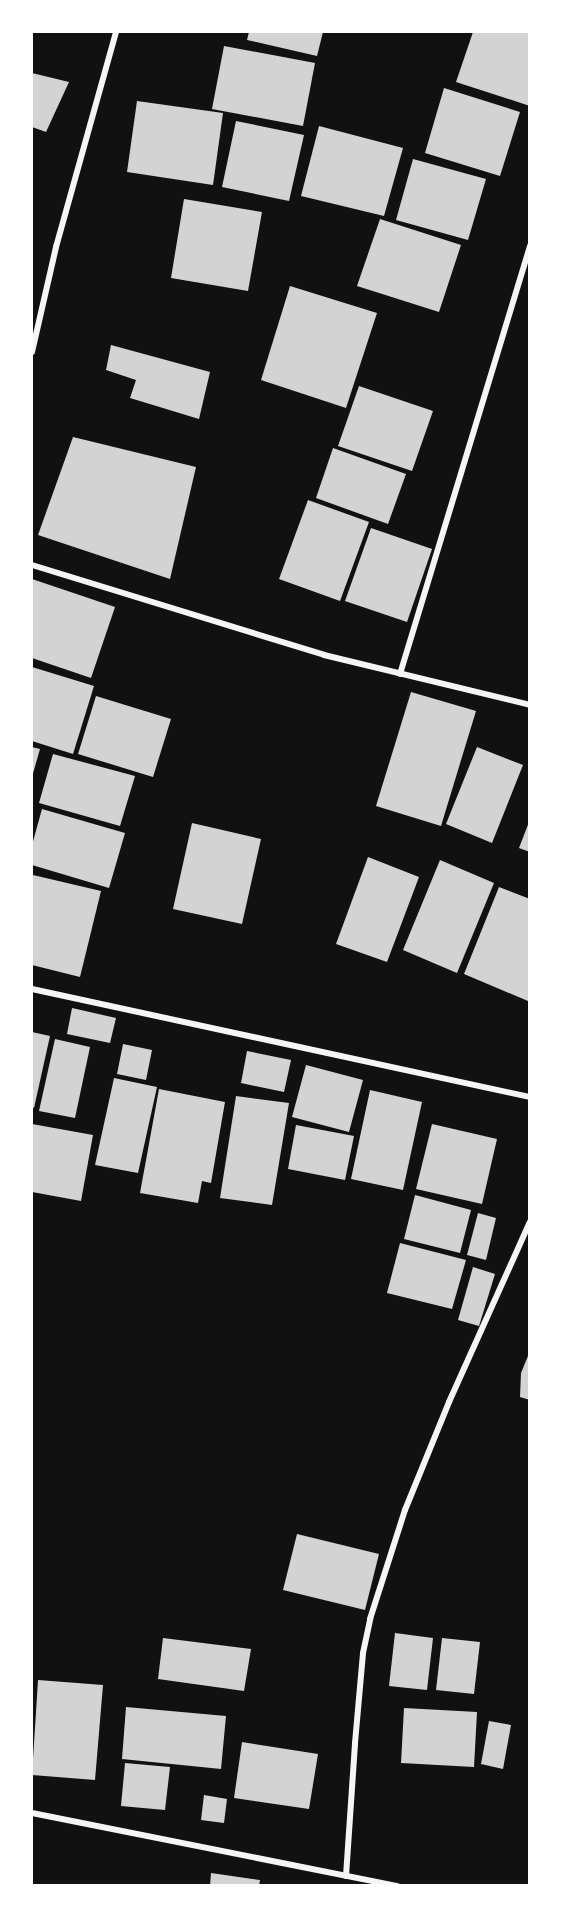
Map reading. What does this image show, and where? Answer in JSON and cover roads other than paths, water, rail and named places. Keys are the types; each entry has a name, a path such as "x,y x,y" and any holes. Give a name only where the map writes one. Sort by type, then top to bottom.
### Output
{"street":[{"path":"32,352 56,247 116,32"},
{"path":"400,674 530,245"},
{"path":"32,565 324,655 530,705"},
{"path":"32,989 530,1098"},
{"path":"346,1876 363,1653 370,1619 405,1510 448,1402 530,1222"},
{"path":"32,1813 398,1886"}]}
